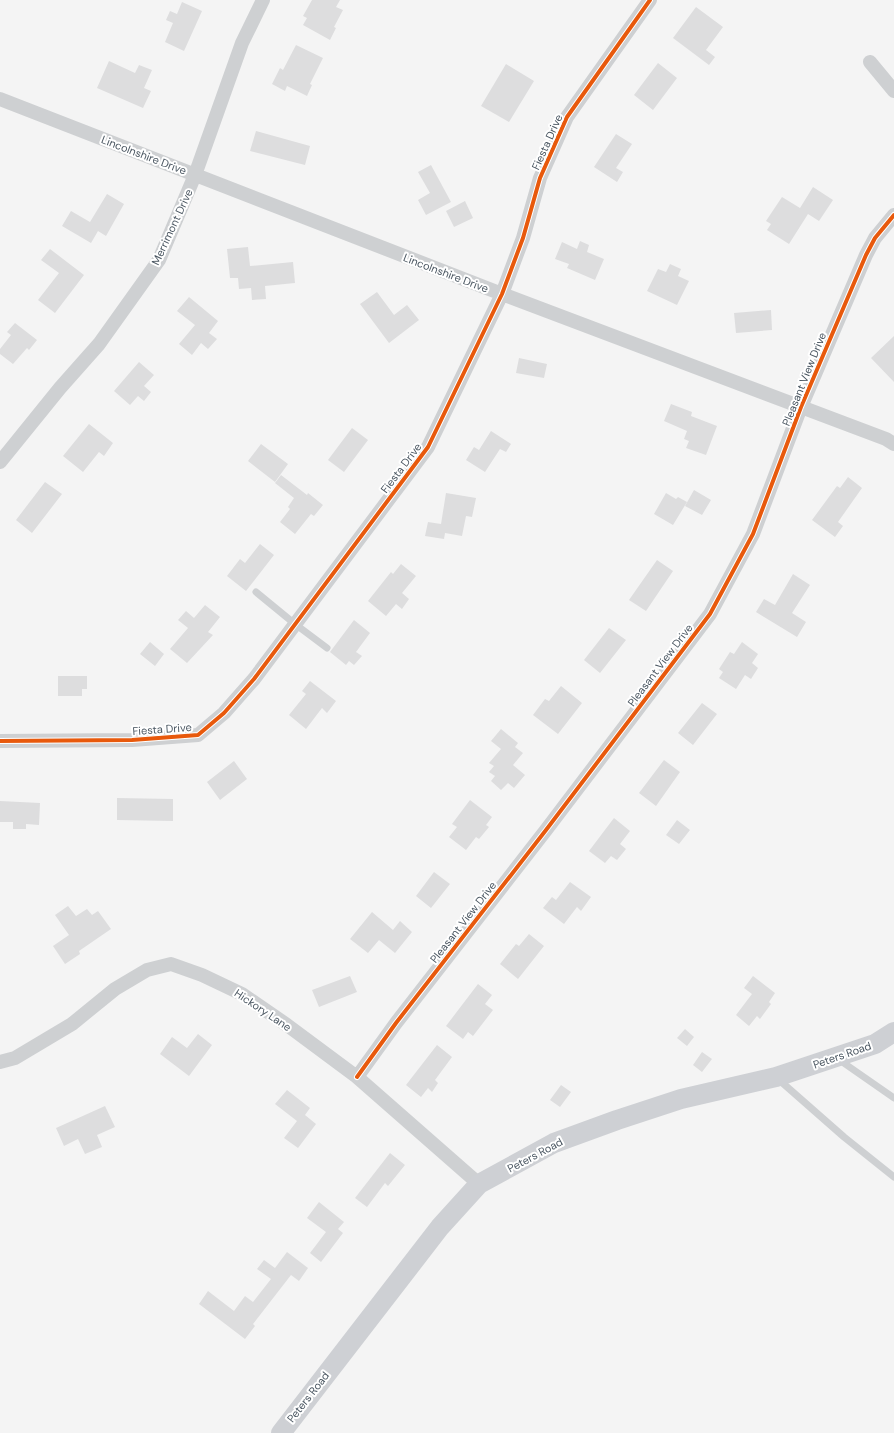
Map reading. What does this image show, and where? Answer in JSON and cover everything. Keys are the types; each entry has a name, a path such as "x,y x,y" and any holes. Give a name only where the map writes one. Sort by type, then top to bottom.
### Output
{"street":[{"name":"Merrimont Drive","path":"0,462 60,388 99,344 159,260 196,176 242,43 263,0"},
{"name":"Fiesta Drive","path":"0,741 132,740 198,735 224,713 254,679 428,447 502,294 523,238 540,178 567,117 650,0"},
{"path":"870,62 894,91"},
{"name":"Lincolnshire Drive","path":"0,99 502,294 886,439 894,444"},
{"name":"Pleasant View Drive","path":"357,1077 396,1023 546,830 710,614 753,534 801,407 866,255 875,238 894,215"},
{"name":"Hickory Lane","path":"0,1062 15,1058 72,1024 115,989 147,970 172,964 202,975 242,994 357,1077 479,1184"},
{"name":"Peters Road","path":"281,1433 440,1227 479,1184 554,1143 610,1122 681,1099 776,1077 875,1044 894,1032"}],"lane":[{"path":"256,592 327,648"},
{"path":"836,1057 894,1098"},
{"path":"776,1077 844,1137 894,1177"}],"building":[{"path":"312,0 340,0 336,7 343,10 334,27 336,28 330,40 303,25 307,18 303,16"},
{"path":"182,2 202,11 184,51 165,42 173,23 166,20 170,11 177,14"},
{"path":"696,7 723,27 706,50 715,57 709,65 673,38"},
{"path":"296,45 323,58 310,84 312,85 307,96 287,86 285,91 272,84 280,68 283,70"},
{"path":"109,61 135,73 139,65 152,70 144,88 151,91 143,108 97,88"},
{"path":"658,63 677,78 653,110 634,95"},
{"path":"506,64 534,81 509,122 481,106"},
{"path":"256,131 310,146 305,165 250,151"},
{"path":"616,134 632,144 616,168 623,172 617,182 594,167"},
{"path":"431,165 451,202 426,215 418,200 430,193 418,172"},
{"path":"813,187 833,200 819,221 808,214 789,244 767,230 771,224 766,221 782,197 800,208"},
{"path":"107,194 124,204 106,236 98,231 91,243 62,226 71,211 90,222"},
{"path":"465,201 473,218 454,227 446,211"},
{"path":"580,241 589,245 587,252 604,259 595,280 567,268 569,264 555,259 562,242 577,249"},
{"path":"248,247 250,266 293,262 295,283 265,286 266,299 252,300 251,288 239,289 238,278 230,278 227,249"},
{"path":"50,249 84,275 55,313 38,300 59,273 41,260"},
{"path":"670,264 681,269 678,276 689,281 677,305 647,291 658,269 666,272"},
{"path":"377,292 394,315 407,305 419,320 389,343 360,304"},
{"path":"189,297 218,321 209,333 217,339 208,349 201,343 192,355 179,344 195,325 177,311"},
{"path":"771,310 772,330 736,333 734,313"},
{"path":"15,323 37,340 29,350 27,348 13,364 0,354 0,349 11,335 7,332"},
{"path":"894,336 894,382 871,358"},
{"path":"519,358 547,364 544,378 516,373"},
{"path":"139,362 154,375 144,386 151,392 144,401 138,396 130,405 114,391"},
{"path":"671,404 692,412 691,416 717,426 706,455 686,448 689,441 684,439 687,431 664,421"},
{"path":"89,424 113,443 104,456 99,452 83,472 63,456"},
{"path":"352,428 368,440 344,472 328,460"},
{"path":"491,431 511,444 506,452 500,449 485,472 466,460 474,447 479,450"},
{"path":"261,444 288,464 275,482 248,461"},
{"path":"281,475 323,505 314,516 311,514 295,534 280,522 290,509 288,507 294,498 275,483"},
{"path":"848,477 862,488 838,522 843,526 835,537 812,520 837,486 840,488"},
{"path":"45,482 62,494 32,533 16,520"},
{"path":"694,490 711,500 702,515 685,506"},
{"path":"446,493 476,498 472,517 466,516 462,536 445,533 444,539 425,536 428,522 441,524"},
{"path":"666,493 676,499 678,497 687,502 673,525 654,514"},
{"path":"260,544 274,555 246,591 227,576 240,559 245,563"},
{"path":"657,560 673,571 646,611 629,600"},
{"path":"401,564 416,576 402,593 409,599 402,609 396,604 386,616 368,601 391,572 393,574"},
{"path":"793,574 810,585 792,613 806,622 797,637 756,612 764,599 775,605"},
{"path":"205,605 220,617 208,632 213,635 187,663 170,649 188,628 178,620 186,611 194,618"},
{"path":"354,620 370,633 356,652 362,656 354,665 349,661 346,665 330,652"},
{"path":"609,628 626,640 600,673 584,660"},
{"path":"150,642 164,654 155,666 140,654"},
{"path":"742,642 758,654 752,663 758,668 751,679 745,675 736,689 719,678 723,672 719,669 730,652 734,654"},
{"path":"58,676 87,676 87,689 82,689 82,696 58,696"},
{"path":"310,681 336,701 327,713 322,708 306,729 289,715 306,694 302,691"},
{"path":"561,686 582,703 558,734 533,715 545,699 549,701"},
{"path":"702,703 717,714 693,745 678,733"},
{"path":"501,729 518,743 515,747 523,753 513,765 525,775 514,788 508,783 501,790 491,781 495,776 489,772 494,766 489,763 501,749 491,741"},
{"path":"664,760 680,772 656,806 639,793"},
{"path":"234,761 247,779 220,800 207,782"},
{"path":"117,798 173,799 173,821 117,820"},
{"path":"470,800 492,817 486,825 489,827 479,839 476,837 466,850 449,837 457,827 452,824"},
{"path":"0,801 40,803 39,825 26,824 26,829 13,829 13,822 0,822"},
{"path":"614,818 630,831 620,844 626,849 617,860 611,856 605,863 589,851"},
{"path":"677,820 690,830 679,844 666,835"},
{"path":"434,872 450,884 431,908 416,896"},
{"path":"570,882 591,897 581,911 577,907 564,924 543,908 552,897 556,900"},
{"path":"68,906 76,916 87,909 92,915 98,911 111,929 79,951 80,954 65,964 53,946 69,935 55,915"},
{"path":"372,912 393,930 400,921 412,932 395,953 379,940 368,953 350,939"},
{"path":"529,934 544,946 518,979 500,964 516,944 519,946"},
{"path":"350,976 357,992 319,1007 312,990"},
{"path":"753,976 775,993 769,1002 771,1004 760,1019 757,1016 749,1026 736,1015 752,994 744,988"},
{"path":"478,984 492,995 485,1004 493,1010 473,1036 468,1032 463,1039 446,1026"},
{"path":"685,1029 694,1037 687,1046 677,1038"},
{"path":"198,1034 212,1045 189,1076 160,1054 172,1037 187,1048"},
{"path":"437,1045 452,1057 435,1080 438,1083 432,1092 428,1088 421,1097 406,1085"},
{"path":"702,1052 712,1059 702,1072 693,1065"},
{"path":"561,1085 571,1092 560,1107 550,1100"},
{"path":"287,1090 310,1108 305,1115 316,1124 298,1148 284,1138 297,1121 275,1104"},
{"path":"105,1106 115,1127 97,1135 102,1147 85,1154 78,1139 64,1146 56,1128"},
{"path":"390,1153 405,1165 388,1186 385,1183 367,1207 355,1198"},
{"path":"319,1202 344,1222 338,1229 343,1233 321,1262 310,1253 326,1232 307,1218"},
{"path":"287,1252 308,1268 299,1281 291,1275 253,1324 255,1326 245,1339 199,1304 208,1291 234,1311 245,1296 253,1302 271,1279 257,1269 264,1260 275,1268"}],"cycle path":[{"path":"0,741 132,740 198,735 224,713 254,679 428,447 502,294 523,238 540,178 567,117 650,0"},
{"path":"357,1077 396,1023 546,830 710,614 753,534 801,407 866,255 875,238 894,215"}]}
